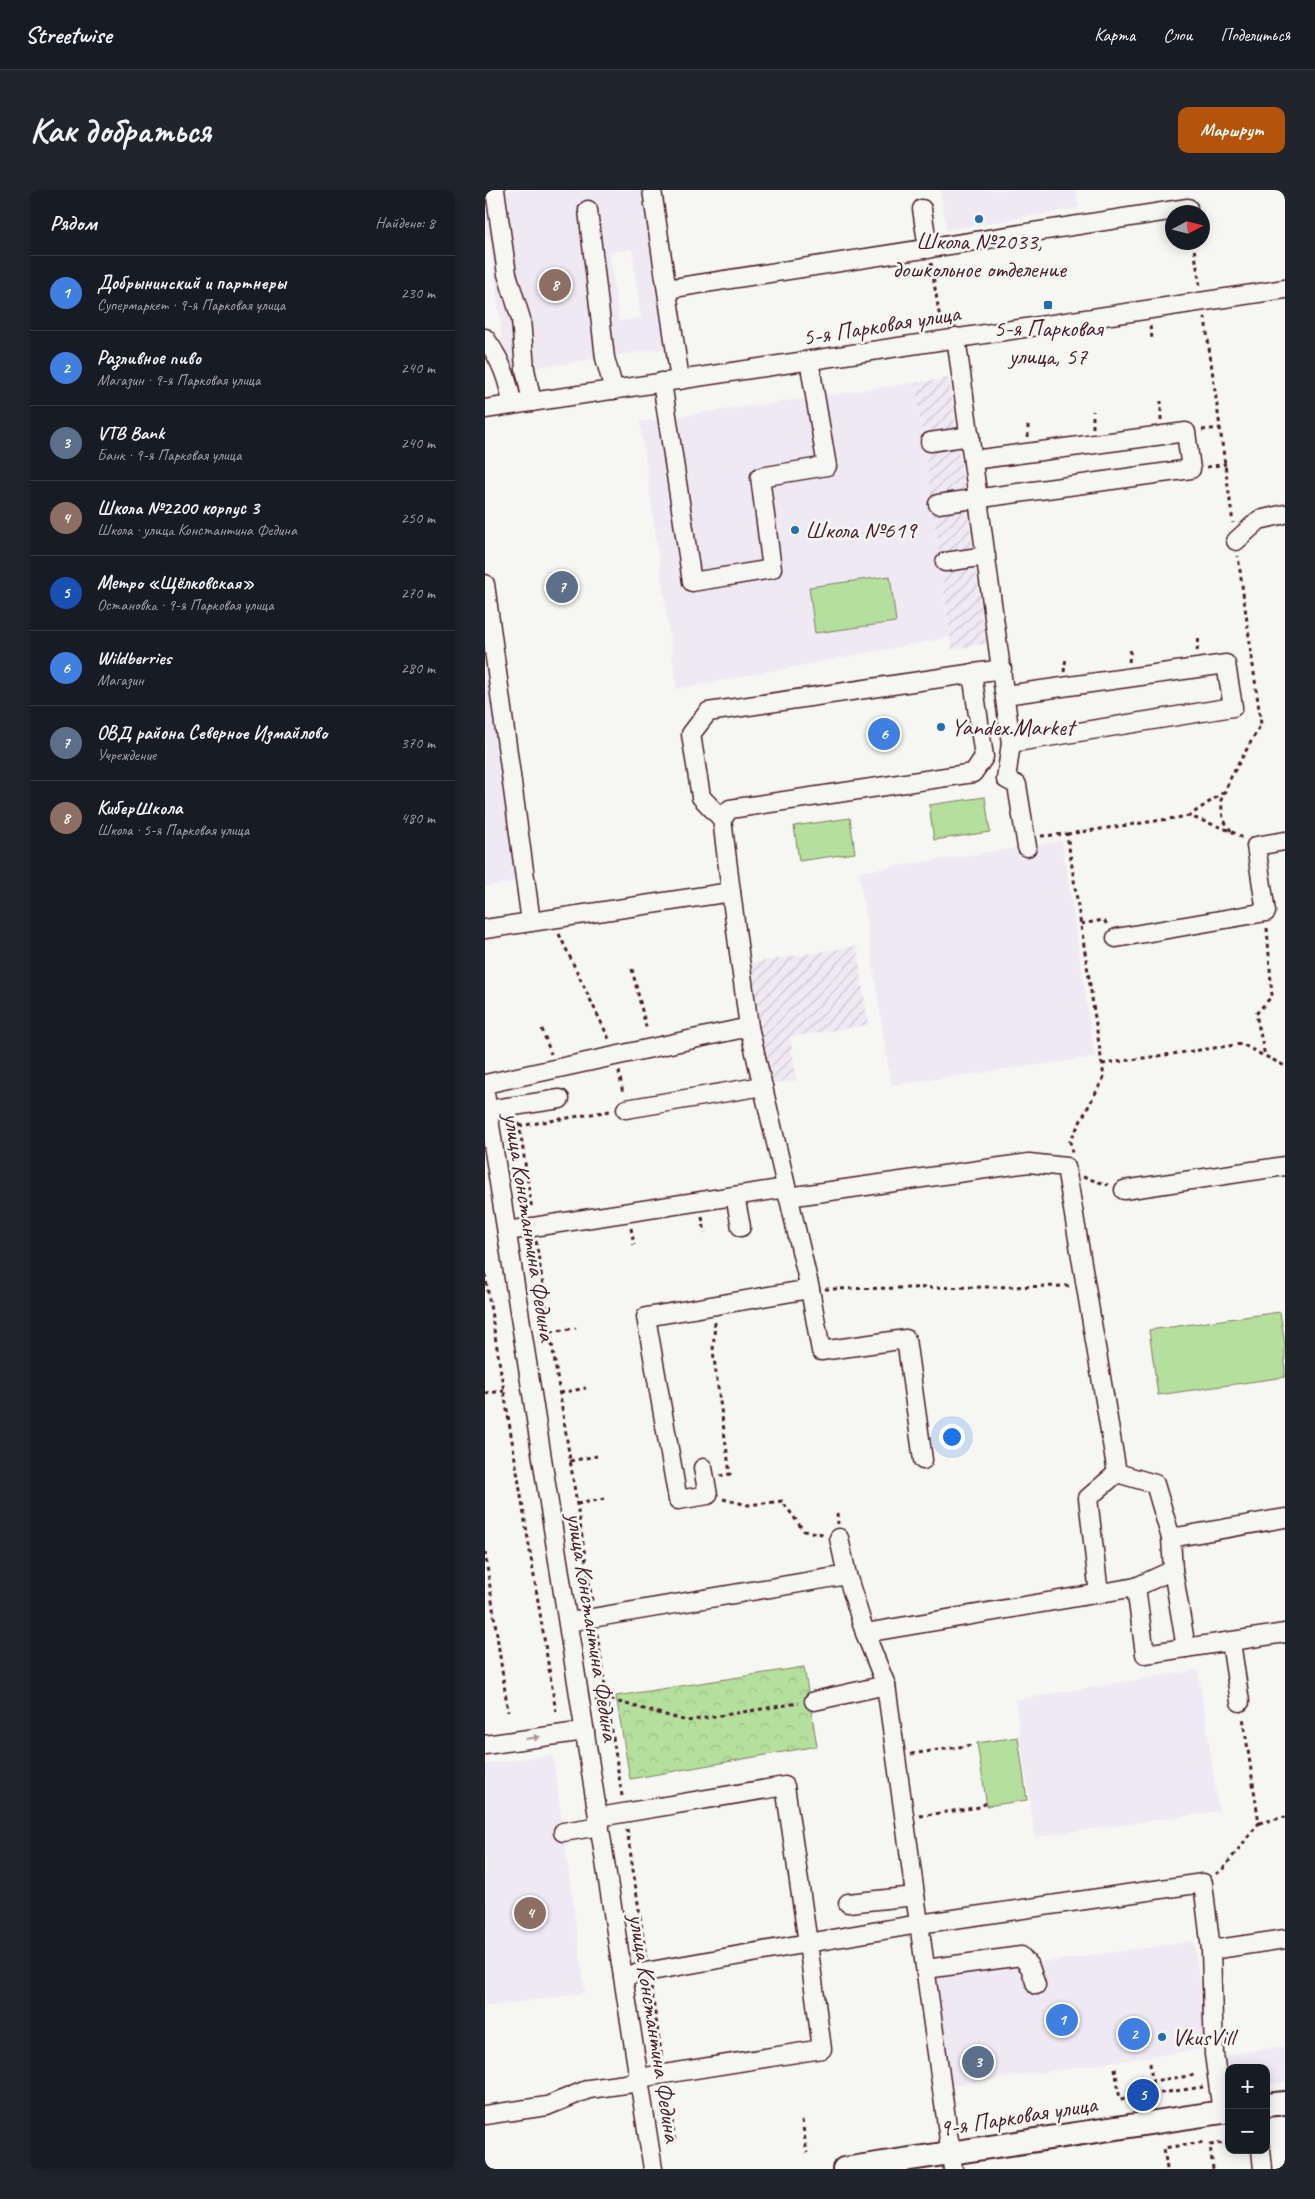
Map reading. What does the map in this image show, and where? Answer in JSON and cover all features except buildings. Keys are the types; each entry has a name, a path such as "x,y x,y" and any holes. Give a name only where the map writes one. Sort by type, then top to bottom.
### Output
{"main road":[{"path":"1270,2105 1285,2103"},
{"name":"9-я Парковая улица","path":"844,2169 952,2161 1225,2111"}],"street":[{"path":"495,190 507,274 521,319 525,369 532,402"},
{"path":"652,190 680,380"},
{"path":"588,210 605,358 614,390"},
{"path":"922,210 928,248"},
{"path":"667,289 1165,212"},
{"name":"5-я Парковая улица","path":"485,409 1285,289"},
{"path":"956,337 1011,743 1006,779 1017,785 1026,842"},
{"path":"485,338 496,353 509,388 512,405"},
{"path":"662,382 692,582 772,569 760,477 827,466 809,360"},
{"path":"938,504 1191,469 1186,432 973,460"},
{"path":"930,442 969,436"},
{"path":"1236,541 1259,520 1285,514"},
{"path":"945,562 986,556"},
{"path":"485,584 531,922"},
{"path":"1005,695 1226,664 1233,707 1011,743"},
{"path":"923,1460 906,1339 821,1351 809,1289 749,1027 722,819 701,796 691,734 708,712 1002,669"},
{"path":"722,819 730,808 973,773 984,757 972,673"},
{"path":"1115,938 1266,912 1256,846 1285,841"},
{"path":"485,929 731,892"},
{"path":"485,1084 749,1027"},
{"path":"626,1109 763,1086"},
{"path":"486,1102 516,1106 561,1099"},
{"name":"улица Константина Федина","path":"486,1102 491,1167 507,1231 653,2169"},
{"path":"507,1231 735,1196 787,1193 1029,1162 1066,1167 1117,1473"},
{"path":"1124,1190 1285,1166"},
{"path":"735,1196 741,1227"},
{"path":"706,1480 678,1500 646,1317 809,1289"},
{"path":"1117,1473 1155,1484 1171,1538 1173,1570 1186,1648"},
{"path":"1099,1594 1088,1498 1117,1473"},
{"path":"1171,1538 1285,1518"},
{"path":"839,1538 847,1575 865,1633 886,1685 952,2161"},
{"path":"865,1633 1136,1587 1173,1570"},
{"path":"568,1622 847,1575"},
{"path":"1136,1587 1145,1654 1285,1633"},
{"path":"1231,1642 1240,1702"},
{"path":"814,1701 886,1685"},
{"path":"485,1745 585,1731"},
{"path":"485,2115 547,2106 589,2089 664,2074 822,2049 785,1786 624,1813 563,1832"},
{"path":"623,1976 919,1924 1203,1883 1211,1950 1214,2054 1218,2084 1225,2111"},
{"path":"848,1903 915,1896"},
{"path":"1211,1950 1285,1939"},
{"path":"926,1969 1021,1956 1030,1967 1036,1985"},
{"path":"1261,2154 1263,2169"}],"path":[{"path":"928,248 940,319"},
{"path":"1194,250 1203,301"},
{"path":"1206,429 1220,428"},
{"path":"1026,842 1189,816 1225,792 1221,810 1223,819 1231,831 1189,816"},
{"path":"1067,834 1102,1064 1242,1044 1285,1066"},
{"path":"1265,1056 1257,1014 1272,996 1266,912"},
{"path":"519,1126 626,1109 616,1055 552,918"},
{"path":"1081,924 1104,920"},
{"path":"633,969 651,1048"},
{"path":"542,1029 556,1068"},
{"path":"516,1106 675,2141"},
{"path":"1068,1176 1076,1175 1124,1190"},
{"path":"485,1274 556,1712"},
{"path":"809,1289 1086,1286"},
{"path":"706,1480 730,1474 713,1351 716,1305"},
{"path":"551,1332 576,1328"},
{"path":"560,1393 586,1388"},
{"path":"485,1393 504,1391"},
{"path":"570,1461 597,1456"},
{"path":"706,1480 748,1505 781,1500 804,1531 839,1538"},
{"path":"577,1504 604,1499"},
{"path":"485,1552 508,1712"},
{"path":"608,1699 687,1721 814,1701"},
{"path":"1240,1702 1259,1823"},
{"path":"896,1756 972,1746"},
{"path":"905,1819 980,1807 986,1802"},
{"path":"1203,1883 1222,1870 1259,1823 1285,1817"},
{"path":"1150,2063 1154,2094"},
{"path":"1115,2068 1120,2098 1218,2084"},
{"path":"1152,2081 1196,2075"},
{"path":"802,2120 807,2153"},
{"path":"1167,2169 1164,2148 1205,2142"},
{"path":"1213,2169 1210,2145 1225,2143"}],"shaded area":[{"path":"485,190 645,190 667,348 515,371 503,344 490,239 485,234","holes":["632,249 641,318 619,321 609,252"]},
{"name":"Школа №2033, дошкольное отделение","path":"940,190 1076,190 1079,208 947,230"},
{"path":"949,378 986,644 952,649 915,383"},
{"name":"Школа №619","path":"915,383 950,637 677,689 640,422"},
{"path":"485,663 518,882 485,887"},
{"path":"1062,841 1095,1057 891,1085 859,872"},
{"path":"857,946 868,1025 790,1037 796,1080 769,1084 751,963"},
{"path":"1198,1670 1219,1811 1035,1837 1015,1700"},
{"path":"553,1755 585,1993 485,2007 485,1764"},
{"path":"1194,1941 1208,2048 948,2086 933,1978"},
{"path":"1285,2046 1285,2082 1270,2084 1270,2064 1225,2064 1225,2092 1220,2056"}],"green space":[{"path":"890,576 896,622 815,633 809,587"},
{"path":"985,797 990,832 934,840 929,805"},
{"path":"850,818 855,853 799,861 794,826"},
{"path":"1280,1312 1285,1345 1285,1377 1158,1395 1149,1330"},
{"path":"804,1667 817,1746 630,1779 616,1696"},
{"path":"1018,1737 1027,1800 987,1806 977,1743"}],"place":[{"name":"Школа №2033, дошкольное отделение","path":"979,219"},
{"name":"КиберШкола","path":"555,285"},
{"name":"5-я Парковая улица, 57","path":"1048,305"},
{"name":"Школа №619","path":"795,530"},
{"name":"ОВД района Северное Измайлово","path":"562,587"},
{"name":"Yandex.Market","path":"941,727"},
{"name":"Wildberries","path":"884,734"},
{"name":"Школа №2200 корпус 3","path":"530,1913"},
{"name":"Добрынинский и партнеры","path":"1062,2020"},
{"name":"Разливное пиво","path":"1134,2034"},
{"name":"VkusVill","path":"1162,2037"},
{"name":"VTB Bank","path":"978,2062"},
{"name":"Метро «Щёлковская»","path":"1143,2095"}]}
